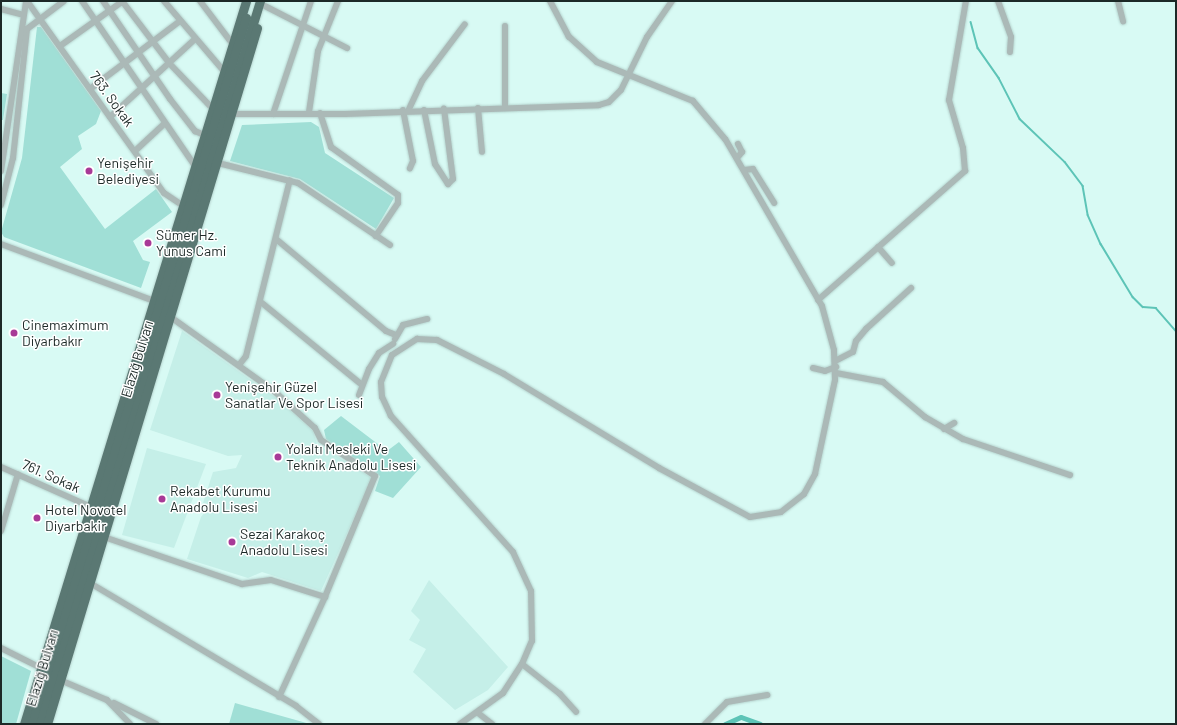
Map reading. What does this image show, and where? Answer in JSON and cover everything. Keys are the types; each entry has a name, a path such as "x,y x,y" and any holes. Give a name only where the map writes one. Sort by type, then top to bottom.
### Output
{"highway":[{"path":"24,724 183,206 231,42 245,1"},
{"path":"47,724 252,52 257,2"},
{"name":"Elazığ Bulvarı","path":"32,724 257,2"},
{"name":"Elazığ Bulvarı","path":"40,724 257,2"}],"street":[{"path":"1,171 13,107 23,15 26,1"},
{"name":"763. Sokak","path":"26,1 40,18 164,193 183,206"},
{"path":"1,206 13,158 27,29 64,1"},
{"path":"82,1 164,124 195,166"},
{"path":"103,1 138,54 195,131 204,135"},
{"path":"60,46 123,1 152,42 170,64 212,108"},
{"path":"164,1 223,70"},
{"path":"200,1 231,42"},
{"path":"273,114 311,1"},
{"path":"309,112 316,63 324,36 338,1"},
{"path":"460,724 478,714 503,693 522,664 532,641 531,591 513,552 391,416 382,397 381,382 385,367 397,351 417,339 437,340 504,374 659,468 750,517 781,512 804,494 821,451 836,367 818,300 737,158 693,101 658,84 628,77 597,62 569,37 550,1"},
{"path":"233,114 320,113 406,109 424,110 505,106 599,105 617,96 647,37 672,1"},
{"path":"818,300 965,171 963,148 948,100 966,1"},
{"path":"998,1 1011,37 1010,52"},
{"path":"1118,1 1123,21"},
{"path":"257,2 347,48"},
{"path":"1,8 23,15"},
{"path":"90,89 125,65 180,21"},
{"path":"410,168 413,161 406,109 424,77 465,24"},
{"path":"505,26 505,106"},
{"path":"110,117 156,79 195,39"},
{"path":"478,108 482,152"},
{"path":"424,110 435,164 448,184 453,180 444,109"},
{"path":"320,113 332,148 398,195 398,203 376,236"},
{"path":"135,151 164,124"},
{"path":"737,158 742,152 738,144"},
{"path":"218,163 290,180 390,245"},
{"path":"744,170 753,169 774,203"},
{"path":"239,365 246,356 290,180"},
{"path":"276,239 386,331 396,335"},
{"path":"1,244 154,301"},
{"path":"878,247 892,262"},
{"path":"813,368 825,371 836,367 853,352 856,341 866,329 911,288"},
{"path":"262,303 361,384"},
{"path":"172,318 239,365 308,421 320,440 375,476 325,597 279,697"},
{"path":"359,395 361,384 379,354 393,344 396,335 403,325 426,319"},
{"path":"393,344 397,351"},
{"path":"836,367 883,382 944,429 1014,459 1070,475"},
{"path":"935,423 940,419"},
{"path":"944,429 954,423"},
{"name":"761. Sokak","path":"1,466 91,507"},
{"path":"1,531 18,474"},
{"path":"104,537 242,584 271,580 325,597"},
{"path":"90,583 279,697 319,724"},
{"path":"1,648 41,668"},
{"path":"522,664 560,694 576,712"},
{"path":"60,680 108,700 156,724"},
{"path":"706,724 727,702 768,695"},
{"path":"108,700 130,724"},
{"path":"478,714 492,724"}],"shaded area":[{"path":"37,27 41,27 101,111 96,124 78,136 82,149 60,167 105,229 156,189 172,212 133,241 143,260 150,262 141,288 4,237 1,232 22,158"},
{"path":"1,93 7,94 3,120 1,120"},
{"path":"311,122 319,127 325,153 394,198 376,229 300,179 230,161 242,125"},
{"path":"182,331 279,400 313,431 317,444 372,478 321,591 262,572 248,578 187,559 201,517 210,506 203,503 213,472 236,468 242,455 228,456 150,430"},
{"path":"341,416 387,451 399,442 421,467 393,498 375,491 380,476 326,439 324,430"},
{"name":"Rekabet Kurumu Anadolu Lisesi","path":"147,448 206,464 174,548 122,535"},
{"path":"429,580 508,667 488,690 455,710 413,672 426,649 409,640 420,620 411,611"},
{"path":"1,656 31,671 16,724 1,724"},
{"path":"235,703 310,724 229,724"}],"waterway":[{"path":"971,22 978,48 999,78 1020,119 1065,162 1083,186 1088,215 1101,244 1133,297 1143,307 1156,308 1176,331"},
{"path":"725,724 741,717 760,724"}],"place":[{"name":"Yenişehir Belediyesi","path":"89,171"},
{"name":"Sümer Hz. Yunus Cami","path":"148,243"},
{"name":"Cinemaximum Diyarbakır","path":"14,333"},
{"name":"Yenişehir Güzel Sanatlar Ve Spor Lisesi","path":"217,395"},
{"name":"Yolaltı Mesleki Ve Teknik Anadolu Lisesi","path":"278,457"},
{"name":"Rekabet Kurumu Anadolu Lisesi","path":"162,499"},
{"name":"Hotel Novotel Diyarbakir","path":"37,518"},
{"name":"Sezai Karakoç Anadolu Lisesi","path":"232,542"}]}
